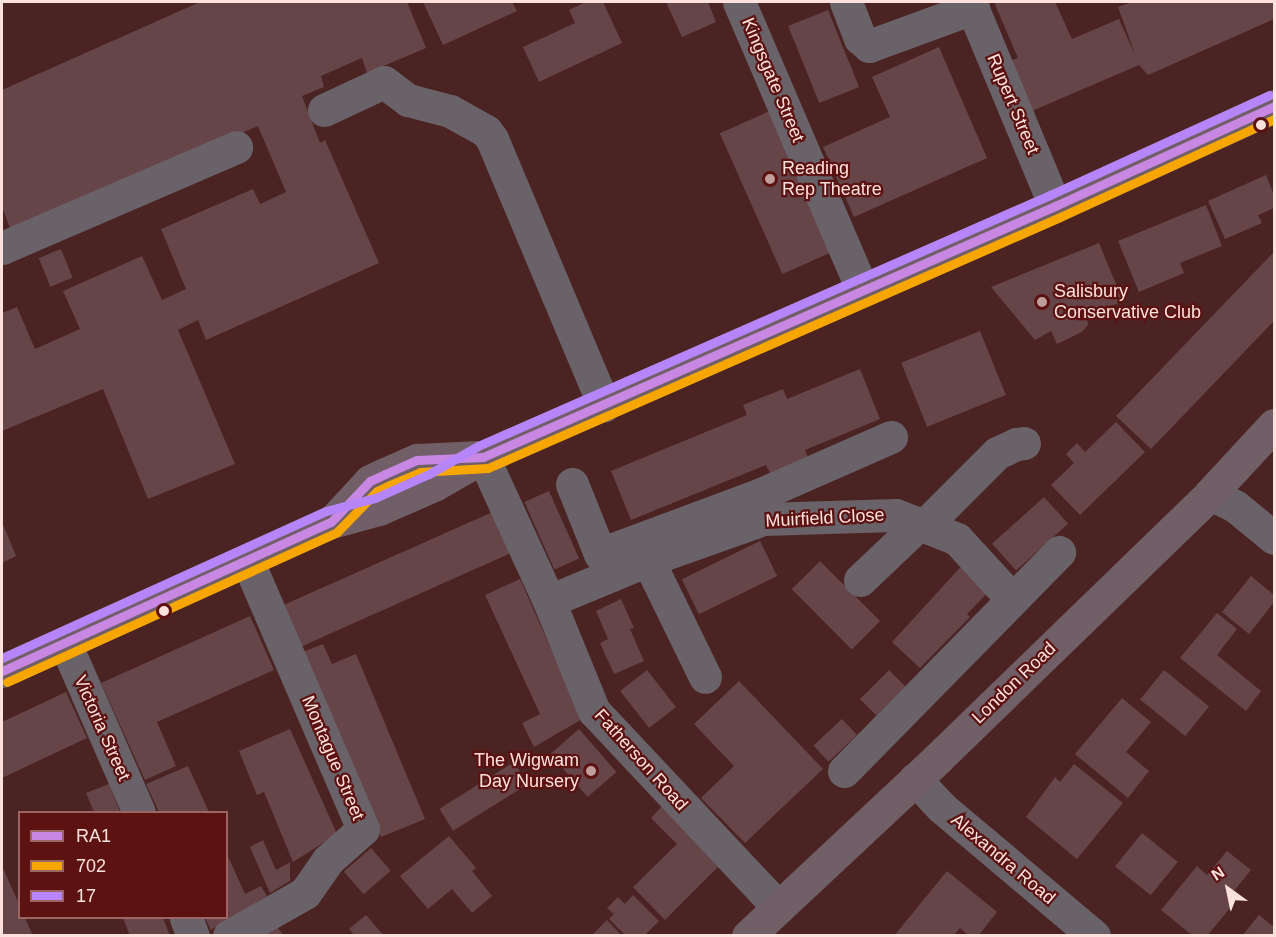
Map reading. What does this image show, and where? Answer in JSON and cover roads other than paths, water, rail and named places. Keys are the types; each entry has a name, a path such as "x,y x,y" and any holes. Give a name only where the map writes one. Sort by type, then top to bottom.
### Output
{"main road":[{"path":"2,671 248,562 331,522 379,509 434,485 483,457 1055,206 1275,106"},
{"name":"London Road","path":"748,936 915,779 1210,494 1275,425"}],"street":[{"name":"Kingsgate Street","path":"740,2 863,291"},
{"path":"846,2 860,38 869,46 923,13 972,5"},
{"name":"Rupert Street","path":"972,5 1055,206"},
{"path":"324,110 384,82 408,100 450,111 486,131 492,139 603,405"},
{"path":"2,248 236,147"},
{"path":"572,484 600,554 762,507 891,437"},
{"path":"860,580 998,453 1016,444 1024,444"},
{"name":"Fatherson Road","path":"483,457 549,601 594,711 778,907"},
{"path":"1210,494 1235,506 1275,538"},
{"name":"Muirfield Close","path":"549,601 648,560 762,507 896,515 922,524 957,539 1012,599"},
{"path":"844,771 1059,552"},
{"path":"648,560 705,677"},
{"name":"Montague Street","path":"229,936 305,893 328,860 363,829 248,562"},
{"name":"Victoria Street","path":"65,643 138,811"},
{"name":"Alexandra Road","path":"915,779 941,807 1094,936"},
{"path":"186,919 194,936"}],"place":[{"name":"Reading Rep Theatre","path":"770,179"},
{"name":"Salisbury Conservative Club","path":"1042,302"},
{"name":"The Wigwam Day Nursery","path":"591,771"}]}
